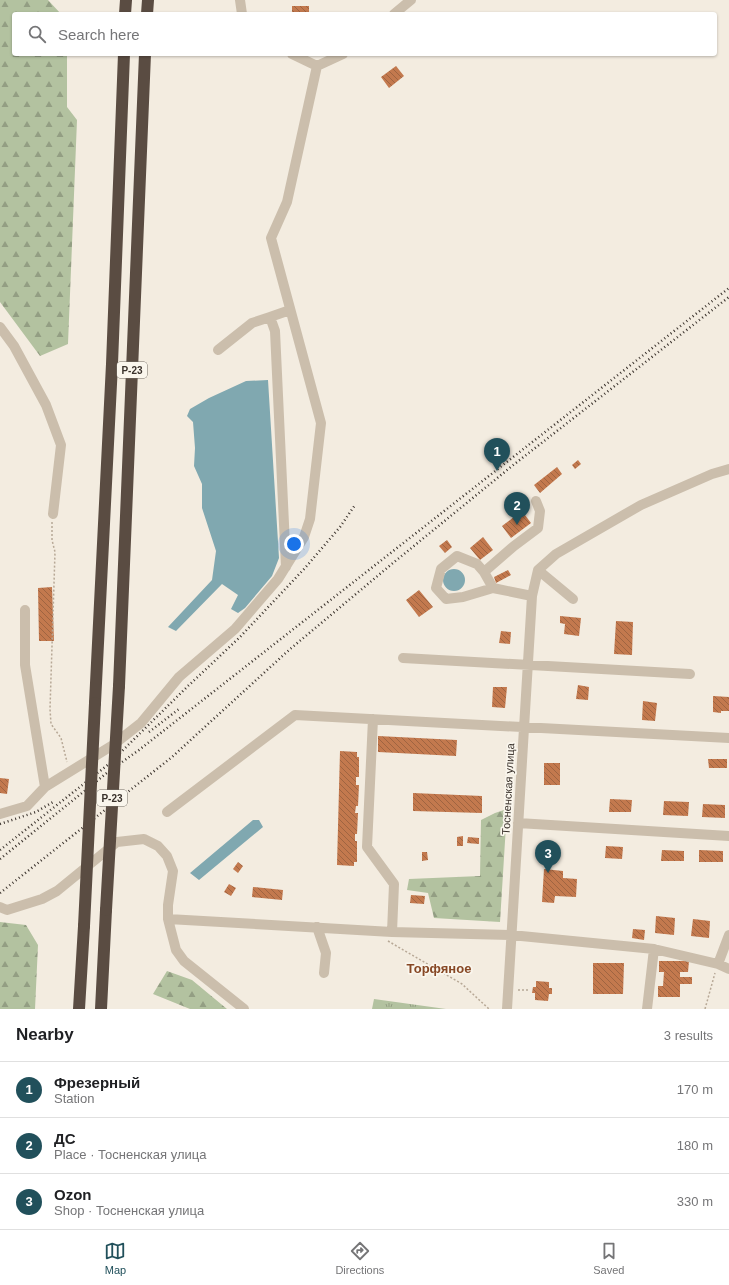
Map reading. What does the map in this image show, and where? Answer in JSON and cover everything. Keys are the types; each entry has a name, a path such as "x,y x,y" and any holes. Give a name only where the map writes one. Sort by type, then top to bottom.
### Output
{"highway":[{"path":"147,12 148,0"},
{"name":"Р-23","path":"79,1009 112,349 124,56"},
{"name":"Р-23","path":"100,1009 119,686 145,56"}],"street":[{"path":"240,0 242,12"},
{"path":"396,12 410,0"},
{"path":"296,56 317,66 340,56"},
{"path":"0,814 27,806 45,787 113,745 141,723 179,677 235,630 278,579 304,537 310,519 321,423 271,238 287,202 317,66"},
{"path":"218,350 252,323 290,310"},
{"path":"270,317 275,331 286,567"},
{"path":"0,327 14,346 46,405 61,445 52,514"},
{"path":"573,599 538,570 556,554 641,505 712,474 729,469"},
{"path":"484,572 514,546 538,528 540,511 536,501"},
{"path":"493,588 484,572 477,564 457,556 441,569 436,588 446,599 464,597 493,588 532,596"},
{"name":"Тосненская улица","path":"507,1009 532,596 538,570"},
{"path":"25,610 25,665 45,787"},
{"path":"403,658 690,674"},
{"path":"167,812 295,715 729,738"},
{"path":"372,718 367,847 394,884 392,932"},
{"path":"518,823 729,836"},
{"path":"3,909 25,906 42,900 57,891 117,842 144,838 158,846 167,856 173,871 168,905 168,919 176,950 184,961 244,1009"},
{"path":"168,919 392,932 511,935 654,949 729,968"},
{"path":"317,927 326,953 324,973"},
{"path":"718,964 729,935"},
{"path":"647,1009 654,949"}],"path":[{"path":"52,514 52,540 55,552 50,709 51,724 61,738 70,771"},
{"path":"370,930 462,984 489,1009"},
{"path":"705,1009 718,964"},
{"path":"518,990 529,990"}],"green space":[{"path":"0,0 48,0 59,12 12,12 12,56 67,56 67,107 77,120 68,344 40,356 0,302"},
{"path":"507,809 500,922 434,918 428,893 407,890 409,879 480,876 481,820"},
{"path":"0,922 26,925 38,945 35,1009 0,1009"},
{"path":"167,971 192,980 227,1009 190,1009 153,994"},
{"path":"374,999 446,1009 372,1009"}],"water":[{"path":"268,380 279,558 272,576 245,608 238,613 231,609 238,595 222,584 176,631 168,627 212,580 216,551 202,508 202,484 194,466 195,448 193,422 187,416 190,409 209,398 246,381"},
{"path":"454,569 462,572 465,580 462,588 454,591 446,588 443,580 446,572"},
{"path":"253,820 259,820 263,827 199,880 190,873"}],"building":[{"path":"292,6 309,6 309,12 292,12"},
{"path":"396,66 404,76 389,88 381,77"},
{"path":"578,460 581,464 575,469 572,465"},
{"path":"557,467 562,474 540,493 534,485"},
{"path":"522,511 531,523 511,538 502,526"},
{"path":"483,537 493,550 480,560 470,548"},
{"path":"447,540 452,547 445,553 439,546"},
{"path":"508,570 511,575 496,583 494,577"},
{"path":"52,587 54,641 39,641 38,588"},
{"path":"419,590 433,607 419,617 406,600"},
{"path":"560,616 581,618 579,636 564,634 565,624 560,623"},
{"path":"616,621 633,622 632,655 614,654"},
{"path":"501,631 511,632 510,644 499,643"},
{"path":"578,685 589,687 588,700 576,699"},
{"path":"493,687 507,687 505,708 492,707"},
{"path":"713,696 729,697 729,711 721,711 721,713 713,712"},
{"path":"643,701 657,703 655,721 642,720"},
{"path":"378,736 457,740 456,756 378,752"},
{"path":"340,751 357,752 357,757 359,757 359,777 356,777 356,785 359,785 358,806 356,806 355,813 358,813 357,834 355,834 355,841 357,841 357,862 354,862 354,866 337,865"},
{"path":"708,759 727,759 727,768 709,768"},
{"path":"544,763 560,763 560,785 544,785"},
{"path":"0,778 9,779 7,794 0,793"},
{"path":"413,793 482,796 482,813 413,811"},
{"path":"610,799 632,800 631,812 609,812"},
{"path":"664,801 689,802 688,816 663,815"},
{"path":"703,804 725,805 725,818 702,817"},
{"path":"463,836 463,846 457,846 457,837"},
{"path":"468,837 479,838 479,844 467,843"},
{"path":"606,846 623,847 622,859 605,858"},
{"path":"662,850 684,851 684,861 661,861"},
{"path":"699,850 723,851 723,862 699,862"},
{"path":"422,852 427,852 428,860 422,861"},
{"path":"238,862 243,866 238,873 233,869"},
{"path":"544,869 563,871 563,878 577,879 576,897 555,896 554,903 542,902"},
{"path":"229,884 236,888 231,896 224,892"},
{"path":"253,887 283,890 282,900 252,897"},
{"path":"411,895 425,896 424,904 410,903"},
{"path":"656,916 675,918 674,935 655,933"},
{"path":"693,919 710,921 709,938 691,936"},
{"path":"633,929 645,930 644,940 632,938"},
{"path":"659,961 689,961 688,972 680,972 680,977 692,977 692,984 680,984 680,997 658,997 658,986 663,986 664,972 659,972"},
{"path":"593,963 624,963 623,994 593,994"},
{"path":"536,981 549,982 549,988 552,988 552,994 549,994 548,1001 535,1000 535,993 532,993 533,987 536,987"}],"railway":[{"path":"0,859 108,772 139,750 729,288"},
{"path":"0,893 172,757 289,650 393,563 512,466 729,297"},
{"path":"114,759 240,637 305,568 340,527 355,505"},
{"path":"149,732 179,709"},
{"path":"0,850 119,756"},
{"path":"0,824 36,812 53,802"}],"place":[{"name":"Фрезерный","path":"497,471"},
{"name":"ДС","path":"517,525"},
{"name":"Ozon","path":"548,873"}],"district":[{"name":"Торфяное","path":"439,968"}]}
